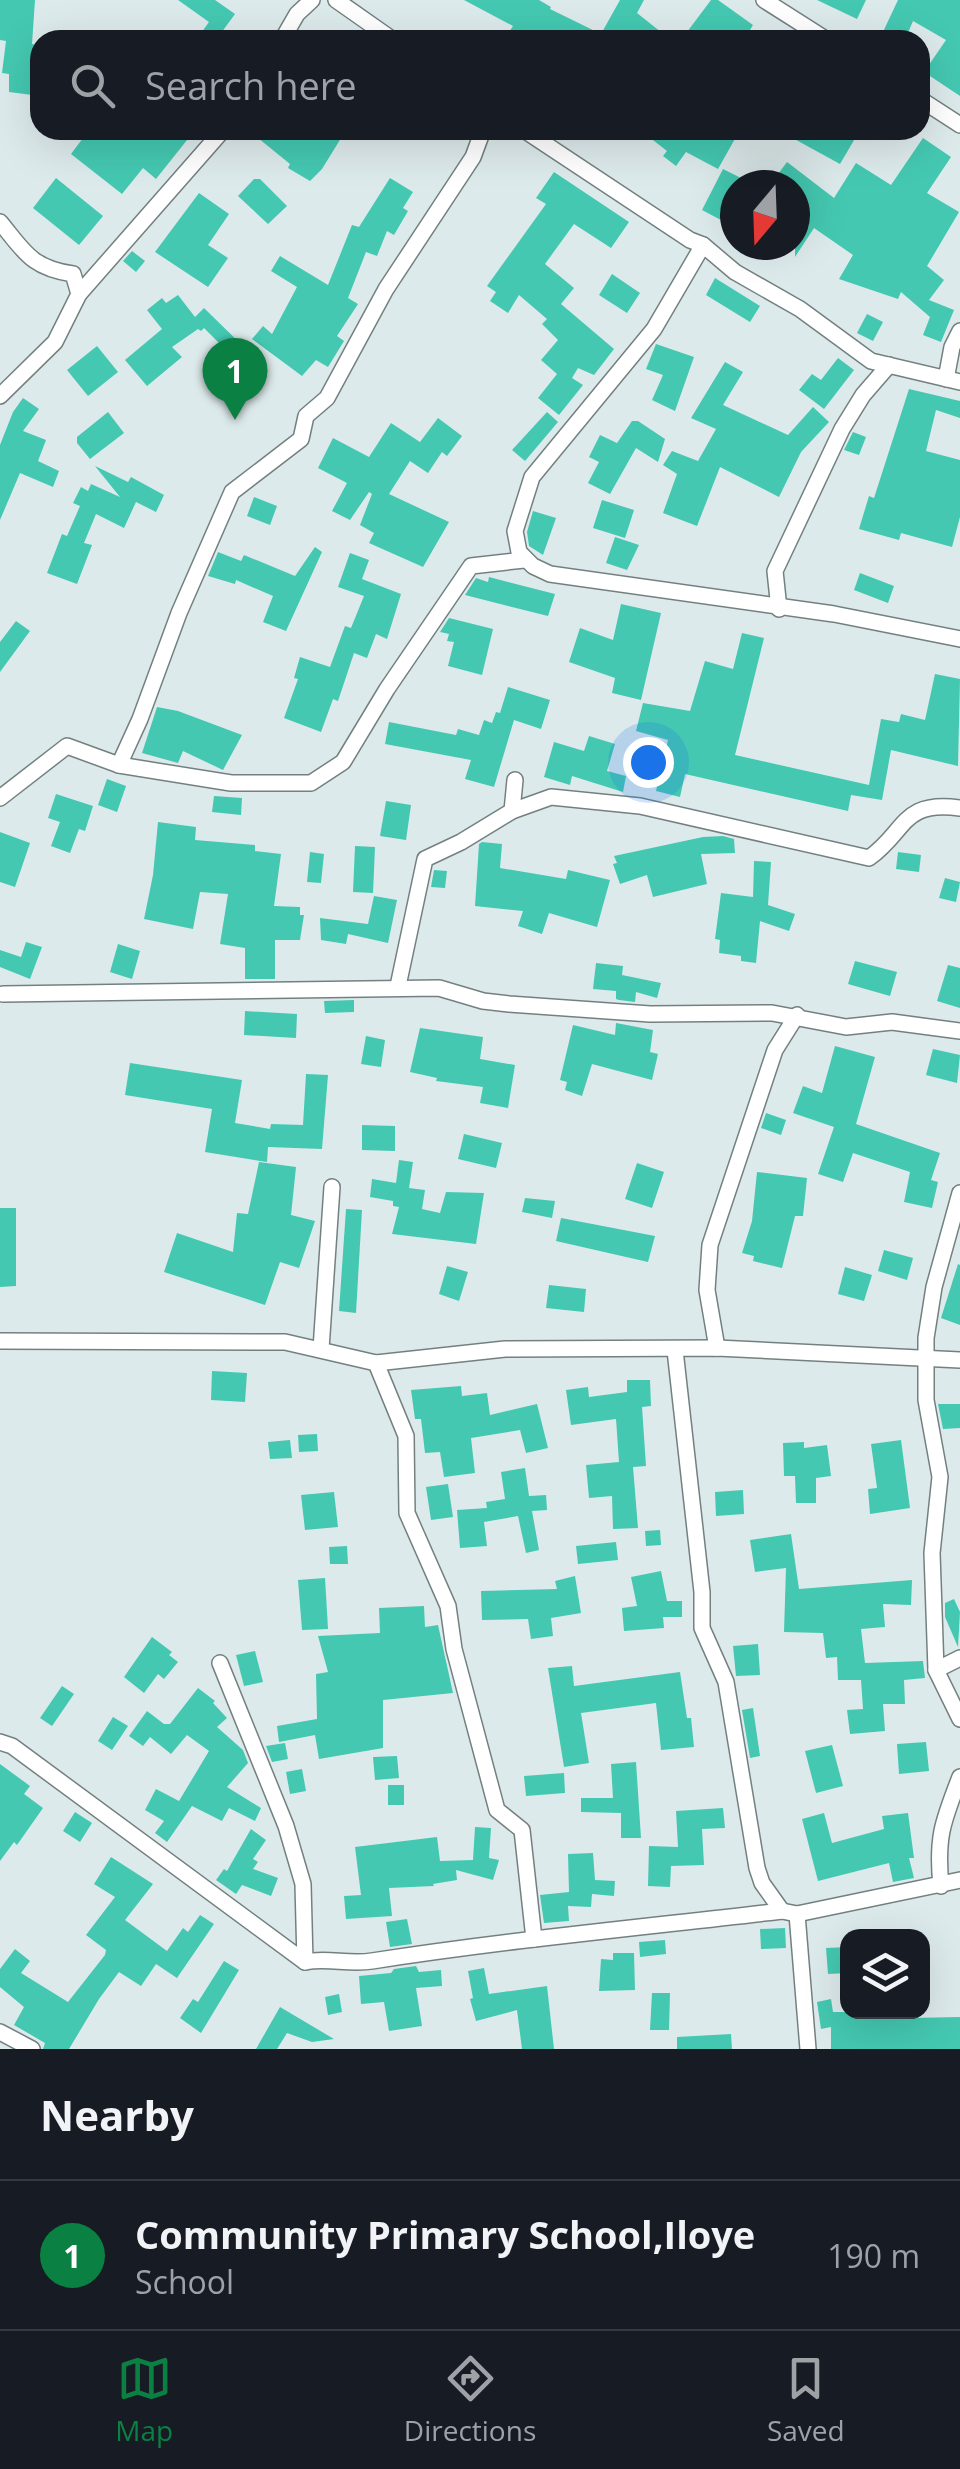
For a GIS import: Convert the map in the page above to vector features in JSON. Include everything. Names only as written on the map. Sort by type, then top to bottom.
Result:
[{"type":"street","points":[[288,30],[312,0]]},
{"type":"street","points":[[336,0],[379,30]]},
{"type":"street","points":[[764,0],[811,30]]},
{"type":"street","points":[[930,105],[960,125]]},
{"type":"street","points":[[0,396],[56,342],[79,294],[214,140]]},
{"type":"street","points":[[119,764],[232,492],[301,439],[306,416],[328,398],[386,289],[473,157],[479,140]]},
{"type":"street","points":[[539,140],[703,245],[735,272],[800,309],[872,361],[953,381],[952,347],[960,331]]},
{"type":"street","points":[[0,222],[22,254],[51,271],[73,274],[79,294]]},
{"type":"street","points":[[703,245],[654,329],[532,477],[515,531],[524,560],[550,574],[881,622],[960,639]]},
{"type":"street","points":[[779,608],[775,571],[842,429],[862,395],[889,365]]},
{"type":"street","points":[[0,798],[67,746],[119,764],[231,784],[311,783],[343,762],[387,689],[471,566],[524,560]]},
{"type":"street","points":[[512,810],[516,780]]},
{"type":"street","points":[[398,986],[425,859],[512,810],[551,797],[640,806],[869,858],[906,818],[926,808],[960,808]]},
{"type":"street","points":[[3,994],[398,986],[439,988],[509,1004],[650,1014],[772,1013],[846,1027],[892,1022],[960,1031]]},
{"type":"street","points":[[772,1013],[775,1050]]},
{"type":"street","points":[[716,1348],[707,1290],[710,1246],[775,1050],[797,1016]]},
{"type":"street","points":[[321,1349],[332,1187]]},
{"type":"street","points":[[960,1194],[934,1287],[926,1356],[926,1400],[940,1476],[932,1553],[936,1670],[960,1718]]},
{"type":"street","points":[[0,1341],[285,1342],[376,1363],[505,1349],[716,1348],[960,1360]]},
{"type":"street","points":[[674,1350],[701,1578],[702,1628],[726,1682],[757,1868],[762,1883],[789,1913],[808,2049]]},
{"type":"street","points":[[376,1363],[406,1436],[407,1513],[448,1606],[454,1650],[497,1810],[522,1830],[534,1939]]},
{"type":"street","points":[[936,1670],[960,1658]]},
{"type":"street","points":[[220,1663],[286,1826],[303,1884],[305,1962]]},
{"type":"street","points":[[0,1742],[12,1746],[305,1962],[323,1958],[338,1963],[367,1962],[430,1950],[789,1913],[960,1880]]},
{"type":"street","points":[[941,1886],[940,1828],[960,1777]]},
{"type":"street","points":[[0,2032],[32,2049]]},
{"type":"building","points":[[0,0],[35,0],[30,30],[30,95],[9,92],[9,74],[2,73],[6,41],[0,40]]},
{"type":"building","points":[[178,0],[215,0],[235,14],[223,30],[203,30],[209,22]]},
{"type":"building","points":[[464,0],[539,0],[593,30],[510,30],[513,26]]},
{"type":"building","points":[[620,0],[644,0],[637,13],[658,30],[603,30]]},
{"type":"building","points":[[711,0],[718,0],[753,25],[750,30],[688,30]]},
{"type":"building","points":[[817,0],[866,0],[857,19]]},
{"type":"building","points":[[898,0],[960,0],[960,96],[930,76],[930,63],[946,40],[913,21],[909,30],[884,30]]},
{"type":"building","points":[[82,140],[187,140],[156,179],[143,168],[122,194],[71,154]]},
{"type":"building","points":[[260,140],[340,140],[310,181],[288,168],[290,164]]},
{"type":"building","points":[[653,140],[734,140],[718,169],[686,152],[676,166],[663,156],[667,151]]},
{"type":"building","points":[[796,140],[854,140],[840,164]]},
{"type":"building","points":[[922,140],[951,157],[927,193],[959,212],[927,266],[944,280],[929,300],[954,310],[941,342],[923,335],[930,317],[901,292],[898,299],[839,279],[853,255],[814,228],[810,234],[810,180],[834,198],[856,163],[891,185]]},
{"type":"building","points":[[787,162],[797,170],[781,170]]},
{"type":"building","points":[[554,172],[629,222],[611,248],[574,224],[545,264],[574,288],[561,304],[614,349],[594,375],[578,368],[572,378],[583,385],[559,415],[538,398],[557,374],[541,360],[558,340],[542,324],[547,319],[519,295],[508,313],[490,301],[496,292],[487,286],[546,204],[536,198]]},
{"type":"building","points":[[720,175],[720,219],[702,210]]},
{"type":"building","points":[[56,178],[103,216],[79,245],[33,208]]},
{"type":"building","points":[[390,178],[413,192],[403,208],[408,211],[394,235],[387,231],[377,256],[366,252],[348,298],[358,304],[337,336],[344,341],[328,367],[316,360],[302,376],[252,339],[263,326],[272,334],[297,287],[271,271],[280,256],[328,285],[352,225],[359,227]]},
{"type":"building","points":[[254,179],[260,179],[287,206],[268,224],[238,196]]},
{"type":"building","points":[[199,193],[229,214],[208,245],[228,258],[208,287],[155,252]]},
{"type":"building","points":[[132,251],[145,261],[136,272],[123,261]]},
{"type":"building","points":[[612,274],[640,293],[627,313],[599,295]]},
{"type":"building","points":[[715,278],[760,306],[750,322],[706,295]]},
{"type":"building","points":[[178,295],[195,317],[204,308],[249,352],[238,362],[204,328],[198,329],[172,347],[182,357],[147,386],[125,360],[162,329],[147,310],[162,298],[166,303]]},
{"type":"building","points":[[867,314],[883,322],[873,341],[857,333]]},
{"type":"building","points":[[656,344],[694,357],[675,411],[652,400],[663,375],[646,369]]},
{"type":"building","points":[[97,346],[118,372],[88,396],[67,370]]},
{"type":"building","points":[[838,358],[854,370],[824,409],[799,390],[812,374],[821,380]]},
{"type":"building","points":[[725,362],[743,372],[723,405],[788,435],[813,407],[829,422],[801,452],[779,497],[720,467],[697,526],[663,513],[677,474],[663,465],[672,451],[698,461],[716,429],[691,418]]},
{"type":"building","points":[[909,389],[960,401],[960,418],[936,410],[926,451],[960,460],[960,517],[952,547],[901,533],[899,540],[859,529],[869,496],[874,498]]},
{"type":"building","points":[[23,398],[39,409],[23,431],[46,440],[38,461],[59,471],[53,487],[20,473],[0,520],[0,445]]},
{"type":"building","points":[[108,412],[124,433],[90,459],[77,443],[77,437]]},
{"type":"building","points":[[547,412],[558,422],[525,461],[512,450]]},
{"type":"building","points":[[438,418],[462,436],[447,456],[442,452],[428,473],[410,461],[389,494],[449,522],[423,567],[369,543],[374,533],[360,525],[372,494],[369,492],[350,520],[332,511],[347,483],[318,468],[333,438],[369,457],[391,423],[420,442]]},
{"type":"building","points":[[632,421],[665,439],[658,462],[636,448],[610,494],[588,483],[599,462],[589,457],[600,435],[617,443]]},
{"type":"building","points":[[853,432],[866,437],[859,455],[844,450]]},
{"type":"building","points":[[95,466],[128,482],[131,477],[164,495],[156,512],[136,502],[124,528],[96,514],[84,543],[92,545],[77,584],[47,573],[62,534],[67,536],[80,506],[73,503],[81,487],[88,491],[91,484],[120,497]]},
{"type":"building","points":[[254,497],[277,506],[270,525],[247,516]]},
{"type":"building","points":[[602,500],[634,510],[625,538],[593,528]]},
{"type":"building","points":[[533,511],[556,518],[543,555],[529,546],[527,532]]},
{"type":"building","points":[[615,537],[639,545],[627,570],[606,563]]},
{"type":"building","points":[[315,547],[322,552],[286,631],[263,622],[273,596],[236,580],[235,584],[208,576],[218,552],[241,561],[244,555],[295,576]]},
{"type":"building","points":[[350,553],[369,560],[362,579],[401,594],[387,639],[376,634],[367,658],[354,653],[338,701],[333,699],[321,732],[284,718],[298,679],[294,678],[300,657],[330,667],[345,626],[351,628],[364,596],[338,587]]},
{"type":"building","points":[[860,573],[894,586],[888,603],[854,590]]},
{"type":"building","points":[[489,577],[555,594],[548,616],[465,595],[476,578],[488,582]]},
{"type":"building","points":[[621,604],[661,613],[641,700],[612,693],[615,678],[569,662],[580,628],[613,640]]},
{"type":"building","points":[[449,618],[493,629],[482,675],[448,666],[454,642],[447,641],[449,634],[440,632]]},
{"type":"building","points":[[16,621],[30,631],[0,672],[0,642]]},
{"type":"building","points":[[742,633],[764,638],[735,755],[869,785],[881,719],[899,722],[901,714],[925,720],[935,674],[960,679],[958,766],[891,750],[882,800],[851,795],[848,811],[685,774],[680,797],[656,791],[668,740],[636,731],[643,703],[690,711],[705,661],[733,669]]},
{"type":"building","points":[[508,687],[550,700],[541,729],[514,720],[494,787],[465,779],[471,760],[385,744],[389,722],[456,735],[458,729],[479,735],[484,720],[492,723],[496,712],[500,713]]},
{"type":"building","points":[[157,707],[242,735],[223,770],[183,751],[178,763],[142,753]]},
{"type":"building","points":[[589,736],[615,744],[607,771],[626,776],[623,792],[572,776],[570,785],[544,777],[554,742],[584,751]]},
{"type":"building","points":[[107,779],[126,786],[117,812],[98,805]]},
{"type":"building","points":[[56,794],[93,806],[85,831],[79,829],[70,853],[51,846],[60,822],[48,818]]},
{"type":"building","points":[[214,796],[242,798],[241,815],[212,812]]},
{"type":"building","points":[[386,801],[411,805],[406,840],[380,836]]},
{"type":"building","points":[[158,822],[196,827],[195,840],[255,845],[255,851],[281,854],[274,906],[300,907],[300,915],[304,915],[300,940],[275,940],[275,979],[245,979],[245,948],[220,944],[228,894],[200,892],[193,929],[144,919]]},
{"type":"building","points":[[0,832],[30,843],[15,887],[0,882]]},
{"type":"building","points":[[723,836],[734,839],[735,853],[701,854],[707,884],[653,897],[647,875],[620,884],[614,856]]},
{"type":"building","points":[[482,842],[502,844],[500,868],[566,879],[568,870],[610,880],[597,927],[549,913],[542,934],[518,926],[523,911],[475,906]]},
{"type":"building","points":[[355,846],[375,847],[373,893],[353,892]]},
{"type":"building","points":[[310,852],[324,854],[321,883],[307,882]]},
{"type":"building","points":[[898,852],[921,855],[919,872],[896,869]]},
{"type":"building","points":[[754,861],[771,862],[768,905],[795,914],[789,931],[760,921],[756,963],[719,953],[720,940],[715,939],[721,893],[753,897]]},
{"type":"building","points":[[434,870],[447,871],[445,888],[431,887]]},
{"type":"building","points":[[945,878],[960,882],[956,902],[939,898]]},
{"type":"building","points":[[374,896],[397,900],[388,943],[348,934],[346,944],[321,940],[320,918],[368,924]]},
{"type":"building","points":[[26,942],[42,947],[30,979],[0,967],[0,950],[21,957]]},
{"type":"building","points":[[118,944],[140,951],[132,979],[110,972]]},
{"type":"building","points":[[855,961],[897,972],[890,996],[848,984]]},
{"type":"building","points":[[596,963],[623,966],[622,975],[661,983],[657,998],[636,992],[635,1002],[619,1000],[616,991],[593,989]]},
{"type":"building","points":[[948,965],[960,968],[960,1008],[937,1001]]},
{"type":"building","points":[[354,1000],[354,1012],[325,1013],[324,1001]]},
{"type":"building","points":[[245,1011],[297,1014],[296,1038],[244,1035]]},
{"type":"building","points":[[616,1023],[653,1030],[650,1052],[658,1054],[652,1080],[592,1064],[582,1096],[565,1090],[567,1082],[560,1080],[573,1025],[615,1035]]},
{"type":"building","points":[[420,1028],[483,1037],[480,1059],[515,1065],[508,1108],[480,1103],[483,1087],[436,1081],[437,1078],[410,1072]]},
{"type":"building","points":[[366,1036],[385,1040],[381,1067],[361,1064]]},
{"type":"building","points":[[835,1046],[875,1057],[856,1124],[940,1153],[931,1180],[938,1182],[932,1208],[904,1202],[910,1172],[853,1153],[843,1182],[818,1174],[834,1127],[793,1113],[803,1086],[822,1093]]},
{"type":"building","points":[[933,1049],[960,1055],[957,1083],[926,1075]]},
{"type":"building","points":[[130,1063],[242,1080],[235,1123],[270,1129],[271,1124],[303,1125],[306,1074],[328,1075],[322,1149],[268,1147],[267,1162],[205,1152],[212,1109],[125,1095]]},
{"type":"building","points":[[766,1113],[786,1120],[781,1135],[761,1128]]},
{"type":"building","points":[[362,1125],[395,1126],[395,1151],[362,1150]]},
{"type":"building","points":[[464,1134],[502,1143],[496,1168],[458,1159]]},
{"type":"building","points":[[399,1160],[413,1162],[409,1188],[425,1190],[422,1209],[440,1213],[446,1192],[484,1193],[476,1244],[392,1234],[399,1207],[393,1206],[393,1201],[370,1197],[372,1179],[396,1183]]},
{"type":"building","points":[[259,1162],[296,1167],[291,1215],[315,1221],[299,1268],[280,1262],[265,1305],[164,1272],[177,1233],[233,1252],[237,1213],[248,1214]]},
{"type":"building","points":[[637,1163],[664,1172],[652,1208],[625,1199]]},
{"type":"building","points":[[757,1172],[807,1178],[803,1216],[795,1216],[782,1268],[753,1261],[754,1256],[742,1253],[752,1221]]},
{"type":"building","points":[[525,1198],[555,1201],[552,1218],[522,1212]]},
{"type":"building","points":[[0,1208],[16,1208],[16,1286],[0,1287]]},
{"type":"building","points":[[346,1209],[362,1210],[356,1313],[339,1311]]},
{"type":"building","points":[[561,1218],[655,1236],[648,1262],[556,1241]]},
{"type":"building","points":[[884,1250],[913,1258],[907,1280],[878,1271]]},
{"type":"building","points":[[960,1265],[960,1325],[941,1318]]},
{"type":"building","points":[[447,1266],[468,1272],[459,1301],[439,1294]]},
{"type":"building","points":[[845,1267],[872,1275],[864,1301],[838,1294]]},
{"type":"building","points":[[549,1285],[586,1289],[584,1312],[546,1308]]},
{"type":"building","points":[[212,1371],[247,1373],[245,1402],[211,1400]]},
{"type":"building","points":[[627,1380],[650,1380],[651,1406],[642,1407],[646,1466],[633,1467],[638,1528],[613,1529],[612,1496],[589,1498],[586,1465],[619,1462],[616,1419],[571,1425],[566,1390],[588,1387],[589,1397],[627,1392]]},
{"type":"building","points":[[461,1386],[462,1396],[487,1393],[490,1415],[537,1404],[548,1448],[526,1453],[520,1430],[471,1438],[475,1473],[444,1477],[440,1452],[425,1453],[421,1419],[415,1419],[411,1390]]},
{"type":"building","points":[[938,1404],[960,1404],[960,1428],[943,1429]]},
{"type":"building","points":[[317,1434],[318,1451],[299,1452],[298,1435]]},
{"type":"building","points":[[290,1440],[292,1458],[270,1459],[268,1442]]},
{"type":"building","points":[[901,1440],[910,1508],[870,1514],[868,1489],[877,1488],[871,1444]]},
{"type":"building","points":[[804,1442],[804,1448],[827,1445],[831,1476],[816,1478],[816,1503],[796,1503],[795,1476],[784,1476],[783,1443]]},
{"type":"building","points":[[525,1468],[529,1496],[546,1495],[547,1510],[532,1511],[539,1550],[526,1553],[518,1516],[484,1522],[487,1546],[460,1548],[457,1510],[487,1508],[486,1502],[505,1499],[501,1472]]},
{"type":"building","points":[[448,1484],[453,1517],[431,1520],[426,1487]]},
{"type":"building","points":[[743,1490],[744,1514],[716,1516],[715,1492]]},
{"type":"building","points":[[334,1492],[338,1527],[305,1530],[301,1495]]},
{"type":"building","points":[[660,1530],[661,1545],[646,1546],[645,1531]]},
{"type":"building","points":[[791,1534],[799,1589],[912,1580],[911,1605],[883,1604],[885,1627],[861,1629],[865,1663],[923,1661],[925,1678],[904,1680],[905,1704],[883,1704],[885,1731],[850,1734],[847,1710],[863,1709],[861,1680],[838,1680],[837,1657],[826,1658],[823,1633],[784,1632],[786,1568],[755,1572],[750,1540]]},
{"type":"building","points":[[616,1542],[618,1560],[578,1564],[576,1546]]},
{"type":"building","points":[[347,1546],[348,1564],[330,1564],[329,1547]]},
{"type":"building","points":[[661,1571],[667,1601],[682,1601],[682,1617],[663,1617],[664,1628],[624,1631],[622,1608],[637,1606],[631,1577]]},
{"type":"building","points":[[575,1576],[581,1613],[551,1618],[553,1636],[531,1639],[528,1619],[482,1620],[481,1591],[557,1589],[555,1581]]},
{"type":"building","points":[[325,1578],[328,1629],[302,1630],[298,1580]]},
{"type":"building","points":[[954,1599],[960,1612],[958,1647],[945,1617],[945,1603]]},
{"type":"building","points":[[424,1606],[425,1627],[438,1625],[453,1693],[383,1700],[383,1748],[319,1759],[315,1735],[279,1742],[277,1726],[317,1719],[316,1674],[328,1672],[318,1636],[380,1633],[379,1608]]},
{"type":"building","points":[[152,1637],[172,1652],[169,1655],[178,1662],[164,1679],[158,1674],[144,1693],[124,1677]]},
{"type":"building","points":[[758,1644],[760,1675],[736,1676],[733,1646]]},
{"type":"building","points":[[255,1651],[263,1682],[244,1686],[236,1655]]},
{"type":"building","points":[[572,1666],[574,1686],[680,1672],[694,1747],[661,1750],[656,1703],[581,1713],[589,1763],[564,1767],[548,1668]]},
{"type":"building","points":[[62,1686],[74,1694],[52,1726],[40,1718]]},
{"type":"building","points":[[198,1688],[215,1701],[227,1718],[217,1727],[243,1750],[248,1763],[227,1787],[261,1808],[255,1821],[229,1808],[222,1821],[192,1806],[167,1842],[155,1833],[164,1821],[145,1810],[156,1789],[179,1801],[209,1751],[187,1735],[171,1754],[150,1737],[143,1746],[129,1736],[147,1711],[170,1724]]},
{"type":"building","points":[[753,1708],[760,1756],[750,1758],[742,1710]]},
{"type":"building","points":[[113,1717],[128,1726],[112,1750],[98,1741]]},
{"type":"building","points":[[926,1742],[929,1771],[899,1774],[897,1744]]},
{"type":"building","points":[[285,1743],[288,1759],[272,1762],[266,1746]]},
{"type":"building","points":[[832,1745],[843,1786],[816,1793],[805,1751]]},
{"type":"building","points":[[397,1756],[399,1778],[375,1780],[373,1757]]},
{"type":"building","points":[[636,1762],[641,1838],[621,1838],[621,1813],[581,1812],[581,1798],[613,1798],[611,1764]]},
{"type":"building","points":[[0,1764],[30,1786],[24,1794],[43,1808],[17,1845],[14,1842],[0,1861]]},
{"type":"building","points":[[302,1769],[306,1791],[290,1794],[286,1772]]},
{"type":"building","points":[[564,1773],[565,1793],[526,1796],[524,1776]]},
{"type":"building","points":[[388,1785],[404,1785],[404,1805],[388,1805]]},
{"type":"building","points":[[723,1808],[725,1828],[702,1829],[704,1865],[671,1866],[670,1887],[648,1886],[649,1846],[678,1847],[676,1811]]},
{"type":"building","points":[[75,1812],[92,1823],[80,1842],[63,1831]]},
{"type":"building","points":[[824,1813],[832,1843],[884,1829],[882,1816],[908,1813],[914,1858],[909,1858],[914,1878],[893,1882],[889,1863],[818,1881],[802,1819]]},
{"type":"building","points":[[475,1827],[491,1828],[489,1858],[499,1860],[493,1880],[456,1870],[457,1880],[434,1886],[389,1888],[392,1916],[346,1919],[344,1896],[361,1895],[355,1847],[437,1837],[440,1861],[473,1860]]},
{"type":"building","points":[[251,1829],[266,1840],[253,1859],[258,1862],[253,1869],[278,1878],[271,1896],[242,1885],[236,1894],[216,1880],[224,1869],[227,1871]]},
{"type":"building","points":[[593,1853],[595,1880],[615,1881],[614,1896],[592,1894],[591,1907],[568,1906],[569,1921],[544,1923],[540,1895],[569,1892],[568,1854]]},
{"type":"building","points":[[111,1857],[153,1884],[125,1920],[167,1951],[183,1928],[188,1932],[200,1915],[214,1924],[177,1978],[156,1964],[141,1986],[119,1972],[69,2049],[43,2049],[45,2043],[14,2025],[24,2007],[0,1987],[0,1969],[15,1949],[30,1961],[21,1973],[68,2002],[105,1955],[106,1950],[86,1935],[115,1897],[94,1884]]},
{"type":"building","points":[[407,1919],[412,1944],[390,1947],[386,1922]]},
{"type":"building","points":[[785,1928],[786,1948],[761,1949],[760,1929]]},
{"type":"building","points":[[665,1940],[666,1954],[640,1957],[639,1942]]},
{"type":"building","points":[[840,1947],[840,1973],[828,1974],[826,1948]]},
{"type":"building","points":[[613,1953],[634,1953],[635,1990],[599,1991],[601,1959],[613,1960]]},
{"type":"building","points":[[224,1961],[239,1970],[201,2033],[180,2018],[193,1999],[198,2002]]},
{"type":"building","points":[[416,1966],[419,1972],[441,1970],[442,1986],[416,1988],[422,2026],[389,2031],[384,2002],[361,2004],[359,1976]]},
{"type":"building","points":[[484,1968],[489,1994],[547,1986],[554,2049],[522,2049],[517,2010],[476,2021],[468,1971]]},
{"type":"building","points":[[652,1993],[670,1993],[669,2030],[650,2030]]},
{"type":"building","points":[[339,1994],[342,2012],[328,2015],[325,1997]]},
{"type":"building","points":[[831,1999],[833,2012],[840,2012],[840,2019],[960,2017],[960,2049],[831,2049],[831,2027],[821,2029],[817,2002]]},
{"type":"building","points":[[280,2007],[334,2039],[312,2042],[287,2033],[277,2049],[256,2049]]},
{"type":"building","points":[[731,2034],[732,2049],[677,2049],[677,2037]]},
{"type":"place","name":"Community Primary School,Iloye","points":[[235,420]]}]
